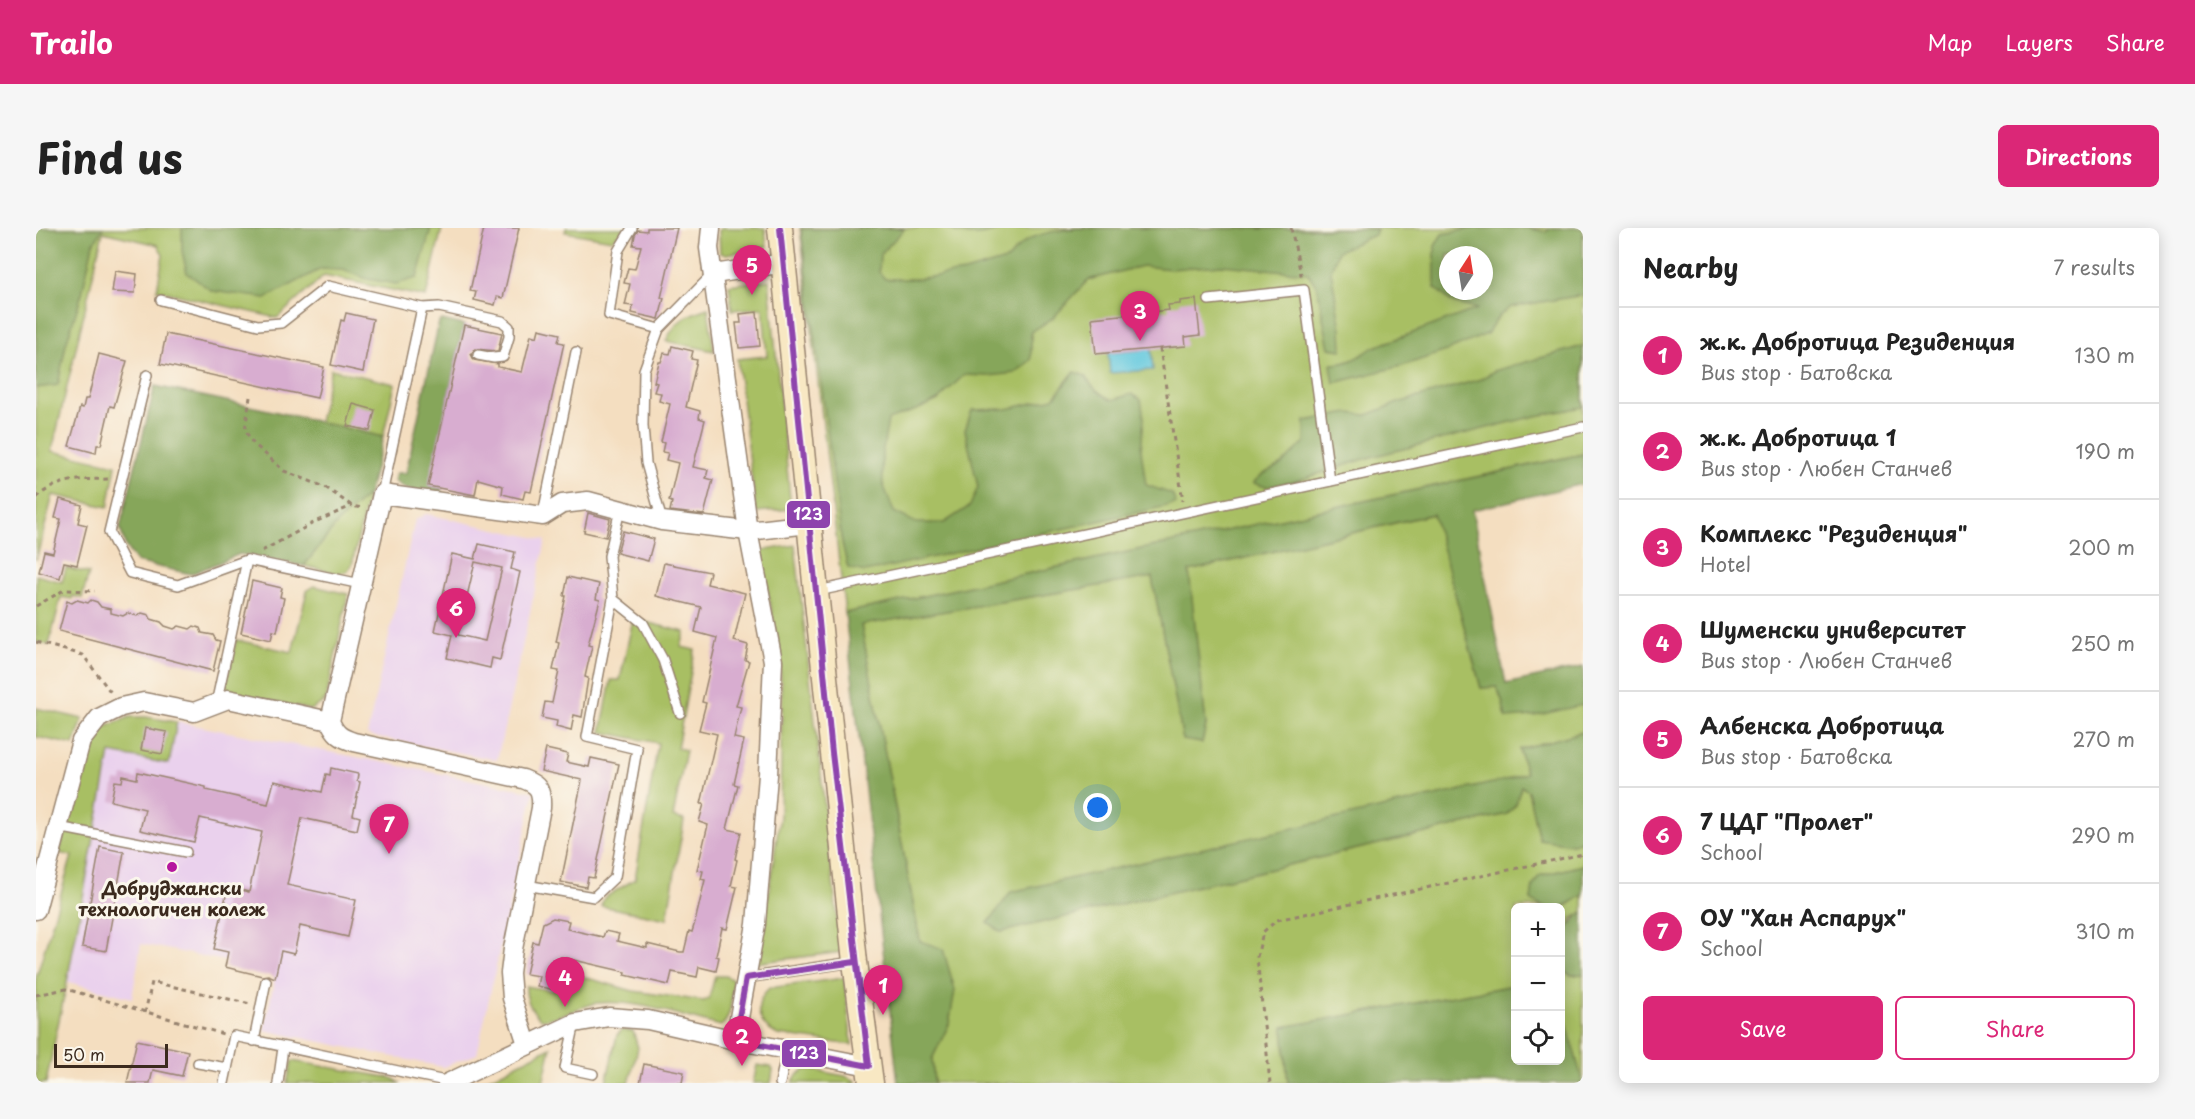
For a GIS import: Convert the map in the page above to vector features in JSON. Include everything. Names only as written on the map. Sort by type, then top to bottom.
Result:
[{"type":"street","points":[[711,228],[709,248],[748,531],[773,661],[768,775],[757,912],[735,1040]]},
{"type":"street","points":[[449,1083],[575,1023],[609,1017],[648,1020],[787,1050],[870,1075],[855,962],[780,228]]},
{"type":"street","points":[[714,274],[784,263]]},
{"type":"street","points":[[527,1044],[512,998],[510,973],[541,808],[542,792],[536,784],[523,779],[341,738],[333,730],[330,721],[380,503],[543,516],[562,504],[588,501],[662,521],[748,531],[809,524]]},
{"type":"street","points":[[36,910],[81,741],[99,718],[121,707],[144,702],[194,712],[228,699],[330,721]]},
{"type":"lane","points":[[632,228],[618,251],[609,315],[658,329]]},
{"type":"lane","points":[[662,521],[646,463],[643,426],[644,370],[658,329],[714,274]]},
{"type":"lane","points":[[161,300],[258,325],[282,323],[328,286],[422,308],[440,307],[502,321],[509,327],[509,337],[503,357],[478,355]]},
{"type":"lane","points":[[1209,300],[1304,290],[1330,482]]},
{"type":"lane","points":[[380,503],[422,308]]},
{"type":"lane","points":[[543,516],[576,352]]},
{"type":"lane","points":[[147,375],[109,532],[130,573],[178,585],[247,560],[361,584]]},
{"type":"lane","points":[[816,592],[1583,427]]},
{"type":"lane","points":[[526,885],[594,897],[615,877],[637,749],[587,737],[613,599],[609,556],[620,510]]},
{"type":"lane","points":[[216,704],[247,560]]},
{"type":"lane","points":[[613,599],[643,623],[663,660],[680,713]]},
{"type":"lane","points":[[57,827],[186,852]]},
{"type":"lane","points":[[746,978],[855,962]]},
{"type":"lane","points":[[254,1041],[266,981]]},
{"type":"lane","points":[[575,1023],[565,1068],[593,1074]]},
{"type":"lane","points":[[224,1083],[234,1036],[449,1083]]},
{"type":"lane","points":[[278,1083],[284,1048]]},
{"type":"lane","points":[[780,1083],[787,1050]]},
{"type":"lane","points":[[198,1063],[227,1068]]},
{"type":"path","points":[[1291,228],[1304,290]]},
{"type":"path","points":[[1160,348],[1184,513]]},
{"type":"path","points":[[250,396],[245,430],[252,442],[284,471],[325,487],[352,506]]},
{"type":"path","points":[[36,498],[47,488],[64,481],[122,479]]},
{"type":"path","points":[[247,560],[317,521],[352,506],[380,503]]},
{"type":"path","points":[[36,606],[64,590],[95,591]]},
{"type":"path","points":[[36,642],[83,655],[121,707]]},
{"type":"path","points":[[1270,1083],[1257,957],[1263,932],[1277,920],[1583,854]]},
{"type":"path","points":[[145,1013],[152,982],[261,1006]]},
{"type":"path","points":[[36,995],[66,989],[145,1013],[234,1036]]},
{"type":"shaded area","points":[[426,514],[546,540],[497,760],[367,735],[415,520]]},
{"type":"shaded area","points":[[177,722],[534,792],[477,1054],[443,1067],[264,1030],[278,963],[228,952],[226,961],[141,944],[132,998],[68,982],[110,752],[168,764]]},
{"type":"green space","points":[[36,228],[442,228],[426,297],[324,276],[277,318],[157,290],[163,255],[158,245],[103,232],[52,451],[116,465],[108,507],[53,495],[36,560]]},
{"type":"green space","points":[[36,228],[103,228],[93,244],[82,293],[66,344],[58,385],[36,388]]},
{"type":"green space","points":[[182,228],[431,228],[417,278],[396,284],[367,279],[343,270],[321,269],[266,298],[212,291],[187,273],[182,251]]},
{"type":"green space","points":[[566,228],[626,228],[612,240],[565,232]]},
{"type":"green space","points":[[721,228],[765,228],[767,247],[720,253],[719,230]]},
{"type":"green space","points":[[800,228],[1583,228],[1583,454],[845,613]]},
{"type":"green space","points":[[905,228],[880,255],[879,272],[885,279],[916,279],[965,272],[1009,259],[1022,244],[1038,235],[1077,228],[1377,229],[1374,235],[1338,251],[1331,271],[1341,329],[1342,350],[1329,348],[1317,287],[1308,273],[1222,265],[1171,269],[1142,266],[1088,280],[1053,318],[1031,332],[1031,360],[1015,373],[989,376],[964,375],[938,400],[888,420],[882,454],[883,484],[894,512],[916,523],[944,523],[970,506],[978,487],[965,430],[972,410],[1007,409],[1054,398],[1074,372],[1086,376],[1093,387],[1111,400],[1132,394],[1141,400],[1144,418],[1141,450],[1146,485],[1172,494],[1176,504],[865,572],[848,568],[842,543],[801,229]]},
{"type":"green space","points":[[946,228],[1006,228],[990,233],[969,235]]},
{"type":"green space","points":[[1476,228],[1528,228],[1546,232],[1551,228],[1583,228],[1583,295],[1511,307],[1499,316],[1487,334],[1405,365],[1334,383],[1331,364],[1353,360],[1372,348],[1477,309],[1449,300],[1493,300],[1493,246],[1439,246],[1439,291],[1435,288],[1435,246],[1442,234]]},
{"type":"green space","points":[[769,280],[791,509],[756,512],[737,359],[767,356],[763,308],[732,310],[729,285]]},
{"type":"green space","points":[[708,308],[714,351],[666,341],[682,319]]},
{"type":"green space","points":[[442,320],[464,325],[429,486],[443,489],[440,497],[406,489],[394,481],[396,473],[406,473],[439,322]]},
{"type":"green space","points":[[1583,346],[1583,407],[1531,417],[1371,457],[1293,482],[1266,487],[1253,483],[1263,474],[1282,464],[1305,442],[1305,421],[1349,413],[1367,415],[1398,403],[1481,379],[1494,371]]},
{"type":"green space","points":[[331,369],[395,384],[383,437],[319,422]]},
{"type":"green space","points":[[155,386],[383,437],[368,495],[339,521],[304,566],[240,554],[191,574],[136,562],[126,547],[120,528]]},
{"type":"green space","points":[[1583,454],[1583,484],[1472,510],[1506,684],[1583,667],[1583,705],[1534,716],[1506,718],[1497,687],[1481,688],[1433,514],[1189,571],[1206,725],[1202,743],[1183,740],[1152,577],[861,625],[920,941],[943,949],[955,990],[949,1024],[932,1059],[934,1083],[898,1083],[845,613]]},
{"type":"green space","points":[[368,495],[352,565],[346,572],[337,573],[304,566],[339,521]]},
{"type":"green space","points":[[1434,514],[1481,688],[1497,687],[1502,700],[1583,705],[1583,732],[1519,749],[1526,773],[1506,780],[988,923],[1001,932],[1507,814],[1516,804],[1521,786],[1528,791],[1539,838],[1572,844],[1583,839],[1583,865],[1539,876],[1531,900],[1536,903],[1511,903],[1511,986],[1283,1027],[1288,1083],[934,1083],[932,1059],[949,1024],[920,941],[861,625],[1152,577],[1183,739],[1201,743],[1206,725],[1188,571]]},
{"type":"green space","points":[[795,545],[841,952],[754,963],[767,904],[780,816],[782,699],[779,649],[760,551]]},
{"type":"green space","points":[[66,568],[89,573],[82,598],[61,597],[49,645],[36,642],[36,575],[62,582]]},
{"type":"green space","points":[[314,586],[348,594],[326,700],[311,710],[226,690],[236,640],[292,652],[307,591]]},
{"type":"green space","points":[[633,619],[685,632],[681,647],[695,650],[677,748],[686,750],[673,817],[684,820],[667,919],[601,906],[604,898],[635,879],[658,743],[601,732],[611,680],[620,680]]},
{"type":"green space","points":[[36,708],[83,719],[74,745],[36,737]]},
{"type":"green space","points":[[130,717],[177,722],[169,764],[110,753],[46,1083],[36,1083],[36,978],[72,856],[59,853],[94,737],[103,728]]},
{"type":"green space","points":[[1583,732],[1583,839],[1572,844],[1539,839],[1528,791],[1521,786],[1516,804],[1507,814],[1001,932],[988,923],[1011,892],[1506,780],[1526,773],[1519,749]]},
{"type":"green space","points":[[1583,865],[1583,895],[1565,906],[1565,903],[1536,903],[1531,900],[1533,886],[1539,876]]},
{"type":"green space","points":[[1583,895],[1583,912],[1572,919],[1565,937],[1565,906]]},
{"type":"green space","points":[[1583,912],[1583,974],[1571,975],[1565,971],[1565,935]]},
{"type":"green space","points":[[566,972],[633,991],[704,1001],[709,998],[715,976],[725,976],[732,979],[733,984],[729,1013],[721,1026],[644,1006],[613,1002],[591,1004],[552,1018],[541,1019],[529,1004],[526,986],[553,991],[559,974]]},
{"type":"green space","points":[[1565,972],[1571,975],[1583,974],[1583,1080],[1581,1081],[1565,1019]]},
{"type":"green space","points":[[844,978],[852,1045],[778,1035],[765,1026],[761,1020],[760,1001],[769,988]]},
{"type":"green space","points":[[1511,986],[1511,1065],[1565,1065],[1565,1018],[1583,1083],[1288,1083],[1283,1027]]},
{"type":"green space","points":[[622,1030],[633,1031],[638,1048],[629,1083],[606,1083],[617,1035]]},
{"type":"green space","points":[[551,1047],[543,1083],[480,1083]]},
{"type":"green space","points":[[292,1061],[392,1078],[400,1083],[287,1083]]},
{"type":"green space","points":[[757,1065],[770,1067],[773,1070],[771,1083],[753,1083]]},
{"type":"green space","points":[[807,1069],[845,1076],[856,1083],[793,1083],[798,1074]]},
{"type":"water","points":[[1151,349],[1153,370],[1110,373],[1108,353]]},
{"type":"building","points":[[484,228],[519,228],[503,298],[497,297],[495,305],[474,300],[476,292],[470,291]]},
{"type":"building","points":[[647,228],[677,228],[661,298],[664,298],[659,319],[632,313],[633,306],[625,305],[630,284],[624,283],[628,268],[635,269],[641,246],[633,245],[635,235],[638,230],[647,231]]},
{"type":"building","points":[[115,271],[137,274],[135,293],[112,292]]},
{"type":"building","points":[[1196,299],[1200,335],[1185,337],[1186,346],[1096,354],[1092,318],[1169,310],[1168,305]]},
{"type":"building","points":[[757,312],[760,346],[739,348],[736,323],[741,323],[740,314]]},
{"type":"building","points":[[346,313],[373,319],[363,372],[331,365],[341,320],[344,321]]},
{"type":"building","points":[[464,325],[502,333],[498,351],[475,349],[471,354],[474,360],[498,364],[498,367],[522,372],[531,335],[537,337],[539,329],[560,334],[558,342],[564,343],[531,492],[525,491],[523,499],[502,494],[503,486],[478,479],[475,495],[428,486]]},
{"type":"building","points":[[166,334],[324,367],[317,398],[160,364]]},
{"type":"building","points":[[672,346],[693,351],[691,359],[697,360],[686,407],[700,411],[699,418],[705,420],[693,467],[708,470],[706,478],[713,480],[704,515],[670,511],[672,502],[669,501],[678,463],[666,460],[668,453],[662,452],[664,443],[661,442],[670,404],[659,401],[661,393],[654,392],[657,383],[654,382],[659,362],[664,353],[670,354]]},
{"type":"building","points":[[99,354],[127,361],[114,407],[110,406],[101,445],[97,445],[96,453],[69,446],[80,407],[83,408],[85,399],[88,399]]},
{"type":"building","points":[[353,404],[375,410],[370,431],[347,426]]},
{"type":"building","points":[[60,499],[82,505],[78,523],[87,525],[77,565],[64,562],[60,578],[39,572],[44,551],[53,553],[61,519],[55,518]]},
{"type":"building","points":[[588,513],[610,519],[606,537],[584,532]]},
{"type":"building","points":[[623,531],[654,539],[648,561],[617,553]]},
{"type":"building","points":[[479,544],[515,552],[511,569],[520,572],[500,660],[492,658],[490,668],[447,658],[452,635],[435,631],[452,554],[475,559]],"holes":[[[475,562],[502,568],[485,641],[458,635]]]},
{"type":"building","points":[[664,563],[710,572],[707,584],[745,593],[734,641],[748,645],[745,660],[749,661],[736,706],[741,707],[734,738],[744,740],[734,784],[738,785],[727,829],[741,832],[731,886],[737,887],[727,929],[722,928],[716,956],[719,957],[716,971],[699,967],[697,977],[672,972],[669,985],[561,957],[554,990],[537,986],[539,976],[526,974],[533,942],[538,943],[543,923],[553,918],[569,921],[567,929],[603,937],[605,931],[619,934],[617,941],[647,948],[647,944],[680,952],[684,952],[689,931],[692,932],[705,880],[701,879],[703,871],[697,870],[708,825],[699,822],[704,804],[701,804],[717,734],[699,730],[706,703],[702,702],[717,638],[695,632],[701,607],[656,596]]},
{"type":"building","points":[[568,577],[599,584],[596,599],[600,600],[588,645],[592,646],[585,677],[588,678],[582,717],[574,715],[571,731],[556,727],[557,721],[542,718],[545,702],[552,703],[559,671],[553,670]]},
{"type":"building","points":[[252,581],[282,588],[280,597],[284,598],[277,632],[273,631],[271,640],[241,633]]},
{"type":"building","points":[[77,600],[88,603],[91,600],[97,602],[101,607],[111,609],[111,613],[123,616],[128,613],[137,616],[142,613],[149,615],[151,619],[174,629],[179,626],[190,629],[194,626],[200,628],[202,633],[213,635],[216,640],[220,641],[213,671],[59,631],[67,601],[72,603]]},
{"type":"building","points":[[145,728],[167,732],[162,754],[141,750]]},
{"type":"building","points":[[546,749],[568,754],[566,762],[589,767],[591,758],[619,764],[594,878],[588,877],[586,887],[561,882],[582,780],[541,771]]},
{"type":"building","points":[[331,768],[358,774],[357,781],[360,782],[353,815],[360,817],[357,830],[302,818],[287,885],[356,900],[348,937],[300,926],[294,954],[281,951],[275,978],[225,967],[228,952],[214,949],[228,887],[249,892],[262,832],[200,818],[194,842],[140,830],[145,809],[111,801],[115,781],[122,782],[123,776],[137,779],[138,772],[268,804],[274,781],[322,792],[326,774],[330,775]]},
{"type":"building","points":[[100,847],[124,852],[106,951],[82,947]]},
{"type":"building","points":[[137,1040],[188,1051],[182,1076],[153,1070],[150,1083],[127,1083]]},
{"type":"building","points":[[644,1064],[684,1072],[682,1083],[640,1083]]},
{"type":"transit line","name":"123","points":[[780,228],[832,753],[869,1066],[735,1040],[746,978],[855,962]]},
{"type":"place","name":"Албенска Добротица","points":[[752,295]]},
{"type":"place","name":"Комплекс \"Резиденция\"","points":[[1140,341]]},
{"type":"place","name":"7 ЦДГ \"Пролет\"","points":[[456,638]]},
{"type":"place","name":"ОУ \"Хан Аспарух\"","points":[[389,854]]},
{"type":"place","name":"Добруджански технологичен колеж","points":[[172,867]]},
{"type":"place","name":"Шуменски университет","points":[[565,1007]]},
{"type":"place","name":"ж.к. Добротица Резиденция","points":[[883,1015]]},
{"type":"place","name":"ж.к. Добротица 1","points":[[742,1066]]}]
